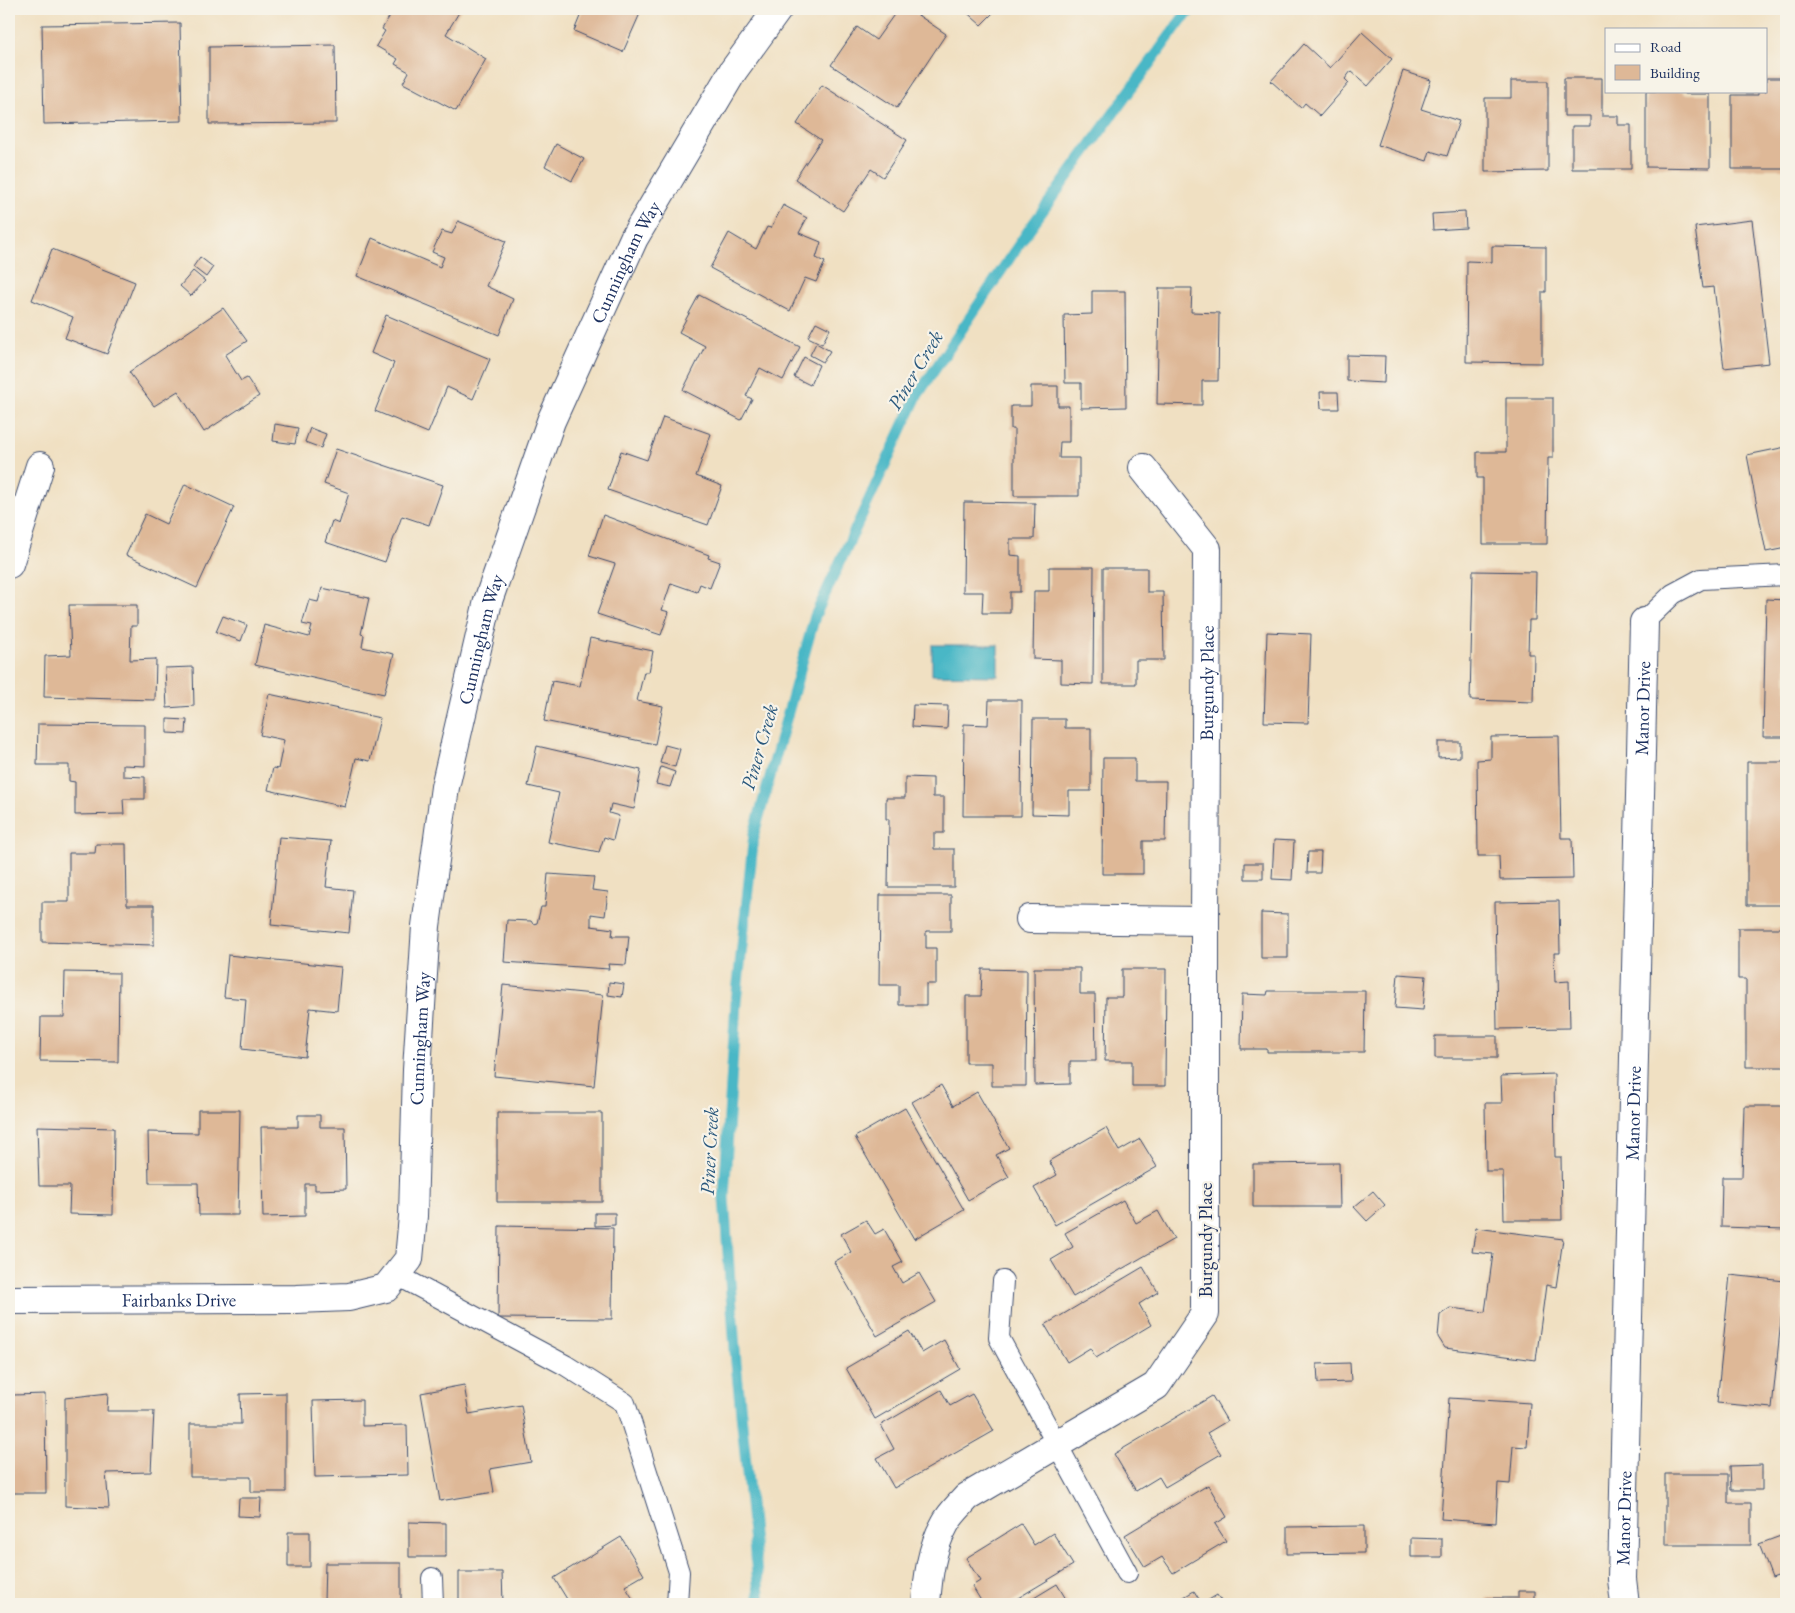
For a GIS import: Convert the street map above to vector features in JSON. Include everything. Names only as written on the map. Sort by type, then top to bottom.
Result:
[{"type":"street","name":"Cunningham Way","points":[[350,1297],[386,1288],[409,1259],[413,1216],[417,1070],[426,926],[445,787],[488,601],[550,421],[634,238],[733,71],[778,9]]},
{"type":"street","points":[[9,564],[40,466]]},
{"type":"street","name":"Burgundy Place","points":[[926,1604],[928,1578],[935,1545],[945,1523],[967,1497],[1156,1386],[1206,1314],[1205,921],[1207,549],[1142,468]]},
{"type":"street","name":"Manor Drive","points":[[1625,1604],[1622,1579],[1644,622]]},
{"type":"street","points":[[1030,919],[1205,921]]},
{"type":"street","name":"Fairbanks Drive","points":[[9,1300],[296,1299],[350,1297]]},
{"type":"lane","points":[[1644,622],[1673,594],[1701,579],[1786,575]]},
{"type":"lane","points":[[397,1275],[565,1366],[625,1402],[679,1572],[677,1604]]},
{"type":"lane","points":[[1002,1281],[999,1338],[1127,1573]]},
{"type":"lane","points":[[432,1578],[433,1604]]},
{"type":"water","points":[[932,645],[998,645],[998,676],[932,675]]},
{"type":"building","points":[[394,9],[461,9],[446,34],[486,59],[456,111],[403,83],[409,72],[395,64],[398,59],[376,46],[385,31],[382,29]]},
{"type":"building","points":[[583,9],[642,9],[623,52],[574,31]]},
{"type":"building","points":[[898,9],[909,9],[946,34],[897,108],[831,65],[857,27],[876,40]]},
{"type":"building","points":[[963,9],[992,9],[994,12],[981,25]]},
{"type":"building","points":[[180,23],[182,121],[44,124],[42,25]]},
{"type":"building","points":[[1362,32],[1392,59],[1368,86],[1351,71],[1345,79],[1349,83],[1320,116],[1305,103],[1301,108],[1271,81],[1304,44],[1330,68]]},
{"type":"building","points":[[335,45],[336,123],[209,124],[209,47]]},
{"type":"building","points":[[1403,71],[1431,80],[1421,109],[1459,121],[1447,156],[1430,151],[1427,161],[1378,145]]},
{"type":"building","points":[[1564,78],[1602,78],[1602,116],[1618,116],[1618,125],[1631,125],[1631,169],[1572,169],[1572,126],[1590,126],[1590,116],[1564,116]]},
{"type":"building","points":[[1768,78],[1786,78],[1786,169],[1732,169],[1732,95],[1758,95],[1758,92],[1768,92]]},
{"type":"building","points":[[1511,81],[1548,81],[1548,171],[1485,172],[1485,98],[1511,98]]},
{"type":"building","points":[[822,85],[907,140],[883,177],[871,169],[843,211],[795,179],[821,140],[797,124]]},
{"type":"building","points":[[1646,92],[1710,94],[1710,168],[1646,167]]},
{"type":"building","points":[[556,144],[584,159],[572,181],[545,166]]},
{"type":"building","points":[[783,205],[807,218],[799,233],[821,242],[816,258],[825,262],[816,282],[805,278],[790,311],[710,268],[729,233],[756,249],[767,227],[771,228]]},
{"type":"building","points":[[1465,212],[1466,228],[1433,230],[1432,214]]},
{"type":"building","points":[[1752,220],[1769,363],[1724,368],[1714,287],[1703,288],[1695,227]]},
{"type":"building","points":[[458,221],[506,241],[486,286],[513,299],[499,335],[357,276],[372,238],[440,267],[444,257],[432,252],[442,231],[452,234]]},
{"type":"building","points":[[1492,246],[1546,247],[1546,292],[1542,292],[1542,363],[1466,362],[1467,261],[1492,262]]},
{"type":"building","points":[[52,249],[135,282],[107,354],[65,338],[73,317],[32,300]]},
{"type":"building","points":[[200,257],[213,267],[206,277],[193,267]]},
{"type":"building","points":[[193,271],[205,281],[191,296],[180,286]]},
{"type":"building","points":[[1159,288],[1192,288],[1191,312],[1219,313],[1218,381],[1202,381],[1202,405],[1157,404]]},
{"type":"building","points":[[1092,291],[1125,291],[1126,407],[1081,408],[1081,383],[1065,383],[1064,315],[1092,314]]},
{"type":"building","points":[[699,295],[800,347],[783,380],[760,368],[746,396],[752,399],[741,420],[683,390],[705,346],[679,332]]},
{"type":"building","points":[[223,308],[247,341],[225,355],[241,381],[247,378],[259,396],[204,432],[178,391],[154,406],[129,372]]},
{"type":"building","points":[[386,315],[490,359],[473,399],[447,387],[428,433],[375,411],[394,363],[371,353]]},
{"type":"building","points":[[816,322],[830,329],[822,344],[808,337]]},
{"type":"building","points":[[816,343],[830,351],[823,362],[810,355]]},
{"type":"building","points":[[1347,355],[1385,356],[1384,383],[1347,381]]},
{"type":"building","points":[[804,357],[819,365],[810,385],[794,377]]},
{"type":"building","points":[[1031,386],[1058,386],[1058,406],[1069,406],[1069,442],[1060,442],[1059,458],[1079,458],[1079,496],[1014,496],[1014,429],[1011,429],[1011,406],[1031,406]]},
{"type":"building","points":[[1320,392],[1338,392],[1339,409],[1321,409]]},
{"type":"building","points":[[1506,398],[1553,398],[1553,458],[1548,458],[1547,544],[1483,544],[1483,478],[1477,478],[1477,452],[1506,452]]},
{"type":"building","points":[[663,417],[711,434],[696,476],[722,486],[708,525],[608,490],[621,451],[647,460]]},
{"type":"building","points":[[275,424],[298,428],[295,444],[273,441]]},
{"type":"building","points":[[310,428],[326,434],[321,448],[305,442]]},
{"type":"building","points":[[1786,447],[1786,548],[1766,552],[1747,455]]},
{"type":"building","points":[[336,449],[443,485],[429,525],[402,516],[385,562],[325,542],[332,521],[339,524],[349,493],[324,484]]},
{"type":"building","points":[[185,484],[234,507],[197,588],[126,555],[145,514],[166,524]]},
{"type":"building","points":[[964,502],[1035,503],[1034,539],[1010,539],[1010,555],[1020,556],[1020,592],[1010,592],[1010,613],[982,613],[983,592],[963,592]]},
{"type":"building","points":[[603,515],[709,555],[708,558],[720,562],[710,588],[700,584],[697,592],[671,583],[662,610],[669,612],[661,635],[597,614],[615,564],[589,556]]},
{"type":"building","points":[[1049,567],[1094,567],[1093,684],[1061,683],[1061,660],[1033,659],[1034,591],[1049,591]]},
{"type":"building","points":[[1103,568],[1147,568],[1147,592],[1163,592],[1164,660],[1136,660],[1136,684],[1103,684]]},
{"type":"building","points":[[1473,571],[1536,572],[1535,620],[1529,620],[1528,654],[1534,654],[1533,702],[1470,700]]},
{"type":"building","points":[[322,588],[369,598],[361,634],[364,635],[362,647],[394,654],[384,694],[255,665],[264,625],[309,637],[312,626],[302,624],[309,600],[318,602]]},
{"type":"building","points":[[1766,599],[1786,600],[1786,737],[1763,737]]},
{"type":"building","points":[[69,605],[137,605],[137,626],[131,626],[130,660],[156,659],[155,700],[44,697],[45,656],[71,655]]},
{"type":"building","points":[[223,616],[247,625],[241,641],[216,632]]},
{"type":"building","points":[[1267,632],[1311,634],[1308,723],[1264,722]]},
{"type":"building","points":[[590,638],[653,651],[649,672],[644,672],[637,701],[663,706],[655,744],[544,721],[552,681],[580,686]]},
{"type":"building","points":[[193,667],[194,706],[167,708],[165,668]]},
{"type":"building","points":[[269,694],[380,718],[370,761],[356,758],[345,807],[268,790],[273,768],[278,769],[284,740],[260,735]]},
{"type":"building","points":[[989,700],[1022,700],[1021,816],[963,816],[964,724],[988,725]]},
{"type":"building","points":[[913,705],[948,706],[947,729],[912,727]]},
{"type":"building","points":[[167,719],[187,720],[186,734],[167,733]]},
{"type":"building","points":[[1033,719],[1065,719],[1065,728],[1091,728],[1091,791],[1069,791],[1069,815],[1032,814]]},
{"type":"building","points":[[38,724],[145,725],[145,766],[123,765],[123,776],[145,777],[145,799],[123,799],[124,814],[75,815],[75,782],[69,781],[69,765],[37,765]]},
{"type":"building","points":[[1559,736],[1561,838],[1572,838],[1573,879],[1500,880],[1499,856],[1478,856],[1477,760],[1491,759],[1491,737]]},
{"type":"building","points":[[1438,742],[1460,742],[1460,757],[1438,758]]},
{"type":"building","points":[[665,745],[680,749],[675,767],[660,763]]},
{"type":"building","points":[[537,746],[641,770],[634,809],[611,804],[609,813],[619,816],[613,840],[604,837],[599,852],[548,842],[559,793],[528,786]]},
{"type":"building","points":[[1103,758],[1135,758],[1135,781],[1166,781],[1165,841],[1143,841],[1143,874],[1102,874]]},
{"type":"building","points":[[1747,762],[1786,762],[1786,905],[1747,905]]},
{"type":"building","points":[[661,767],[675,772],[670,787],[656,784]]},
{"type":"building","points":[[905,777],[933,778],[933,797],[944,797],[944,833],[934,833],[934,849],[954,849],[954,887],[888,887],[889,819],[886,819],[886,798],[905,798]]},
{"type":"building","points":[[279,837],[331,841],[326,887],[353,890],[349,933],[271,925]]},
{"type":"building","points":[[1274,840],[1294,841],[1292,880],[1272,879]]},
{"type":"building","points":[[96,844],[126,844],[127,905],[154,905],[154,945],[42,942],[42,902],[69,902],[69,853],[95,853]]},
{"type":"building","points":[[1308,852],[1321,852],[1320,873],[1307,873]]},
{"type":"building","points":[[1245,863],[1263,863],[1263,879],[1245,879]]},
{"type":"building","points":[[548,874],[594,877],[592,890],[608,892],[605,916],[591,914],[591,926],[613,929],[612,936],[629,936],[626,965],[608,964],[609,969],[504,962],[507,920],[537,923],[541,907],[545,907]]},
{"type":"building","points":[[880,895],[951,895],[951,931],[926,931],[926,948],[936,948],[936,984],[926,984],[926,1005],[899,1005],[899,985],[879,985]]},
{"type":"building","points":[[1559,901],[1560,953],[1554,953],[1555,982],[1569,981],[1570,1028],[1497,1029],[1495,902]]},
{"type":"building","points":[[1261,913],[1288,914],[1288,958],[1261,958]]},
{"type":"building","points":[[1738,928],[1786,928],[1786,1067],[1746,1067],[1746,979],[1738,979]]},
{"type":"building","points":[[228,955],[341,967],[337,1011],[310,1008],[305,1057],[242,1049],[246,999],[224,997]]},
{"type":"building","points":[[1034,968],[1080,968],[1080,994],[1095,994],[1096,1061],[1070,1061],[1070,1084],[1035,1085]]},
{"type":"building","points":[[982,969],[1027,970],[1026,1086],[992,1086],[992,1063],[966,1063],[966,996],[981,996]]},
{"type":"building","points":[[1122,969],[1166,969],[1165,1086],[1132,1086],[1132,1061],[1105,1061],[1106,997],[1122,997]]},
{"type":"building","points":[[65,972],[119,973],[118,1062],[40,1061],[41,1017],[64,1017]]},
{"type":"building","points":[[1398,974],[1426,976],[1423,1010],[1395,1008]]},
{"type":"building","points":[[609,982],[624,984],[622,997],[608,995]]},
{"type":"building","points":[[503,985],[603,995],[594,1086],[494,1076]]},
{"type":"building","points":[[1268,991],[1365,991],[1364,1052],[1267,1052],[1267,1049],[1241,1049],[1242,994],[1267,995]]},
{"type":"building","points":[[1435,1036],[1497,1036],[1497,1058],[1435,1058]]},
{"type":"building","points":[[1554,1074],[1555,1157],[1561,1157],[1562,1220],[1504,1220],[1503,1171],[1486,1171],[1485,1103],[1502,1103],[1501,1076]]},
{"type":"building","points":[[941,1085],[953,1106],[977,1092],[1009,1148],[996,1155],[1009,1177],[968,1200],[912,1102]]},
{"type":"building","points":[[1744,1106],[1786,1106],[1786,1229],[1721,1227],[1722,1177],[1742,1177]]},
{"type":"building","points":[[905,1108],[964,1210],[914,1239],[855,1137]]},
{"type":"building","points":[[198,1110],[240,1110],[238,1215],[199,1215],[198,1183],[149,1183],[148,1132],[198,1133]]},
{"type":"building","points":[[497,1113],[602,1113],[602,1202],[497,1202]]},
{"type":"building","points":[[298,1115],[320,1115],[320,1127],[345,1127],[346,1189],[315,1190],[315,1184],[305,1184],[305,1216],[263,1217],[261,1127],[298,1127]]},
{"type":"building","points":[[37,1126],[114,1128],[113,1215],[69,1214],[70,1186],[39,1186]]},
{"type":"building","points":[[1106,1128],[1119,1151],[1140,1139],[1157,1167],[1055,1225],[1034,1188],[1057,1175],[1049,1161]]},
{"type":"building","points":[[1339,1163],[1340,1207],[1253,1207],[1253,1164]]},
{"type":"building","points":[[1373,1191],[1385,1205],[1367,1221],[1354,1207]]},
{"type":"building","points":[[1123,1200],[1136,1223],[1158,1211],[1174,1239],[1073,1297],[1051,1260],[1073,1247],[1065,1233]]},
{"type":"building","points":[[595,1213],[615,1213],[615,1225],[595,1226]]},
{"type":"building","points":[[866,1220],[875,1234],[884,1229],[903,1262],[893,1267],[902,1283],[919,1273],[936,1302],[877,1336],[834,1262],[851,1252],[841,1234]]},
{"type":"building","points":[[499,1226],[613,1228],[612,1319],[498,1318]]},
{"type":"building","points":[[1476,1228],[1563,1239],[1556,1287],[1546,1285],[1536,1360],[1445,1348],[1438,1337],[1440,1315],[1450,1308],[1485,1312],[1493,1254],[1472,1252]]},
{"type":"building","points":[[1143,1267],[1158,1292],[1139,1304],[1151,1325],[1096,1358],[1090,1348],[1067,1362],[1045,1325]]},
{"type":"building","points":[[1730,1275],[1785,1281],[1772,1408],[1717,1403]]},
{"type":"building","points":[[909,1331],[922,1353],[944,1340],[960,1369],[875,1419],[846,1368]]},
{"type":"building","points":[[1350,1363],[1351,1382],[1318,1383],[1317,1364]]},
{"type":"building","points":[[464,1385],[469,1414],[521,1405],[531,1462],[490,1469],[494,1492],[440,1501],[421,1393]]},
{"type":"building","points":[[941,1390],[950,1406],[972,1394],[994,1431],[894,1488],[877,1458],[894,1449],[881,1425]]},
{"type":"building","points":[[108,1393],[107,1411],[154,1411],[151,1472],[106,1473],[109,1508],[65,1506],[65,1398]]},
{"type":"building","points":[[286,1393],[286,1492],[251,1492],[251,1477],[190,1477],[190,1424],[241,1424],[240,1394]]},
{"type":"building","points":[[45,1394],[46,1493],[9,1493],[9,1432],[13,1432],[13,1395]]},
{"type":"building","points":[[1212,1396],[1227,1421],[1207,1433],[1221,1454],[1165,1487],[1159,1477],[1136,1491],[1114,1454]]},
{"type":"building","points":[[1449,1398],[1530,1403],[1527,1447],[1513,1446],[1510,1484],[1498,1483],[1496,1523],[1441,1519]]},
{"type":"building","points":[[362,1400],[362,1426],[407,1425],[408,1475],[315,1477],[313,1401]]},
{"type":"building","points":[[1762,1465],[1762,1490],[1731,1490],[1730,1466]]},
{"type":"building","points":[[1665,1474],[1728,1474],[1728,1503],[1751,1503],[1751,1545],[1665,1545]]},
{"type":"building","points":[[1208,1485],[1227,1517],[1215,1524],[1226,1541],[1173,1573],[1162,1557],[1145,1567],[1125,1535]]},
{"type":"building","points":[[239,1498],[261,1498],[260,1517],[238,1516]]},
{"type":"building","points":[[409,1522],[446,1523],[446,1557],[409,1557]]},
{"type":"building","points":[[1021,1524],[1034,1545],[1053,1533],[1073,1565],[1008,1604],[983,1604],[972,1586],[980,1581],[966,1558]]},
{"type":"building","points":[[1364,1526],[1364,1553],[1287,1554],[1287,1527]]},
{"type":"building","points":[[288,1532],[310,1532],[310,1567],[288,1567]]},
{"type":"building","points":[[1786,1534],[1786,1573],[1772,1578],[1759,1544]]},
{"type":"building","points":[[621,1537],[644,1575],[625,1586],[636,1604],[570,1604],[554,1578]]},
{"type":"building","points":[[1411,1538],[1442,1539],[1442,1557],[1411,1557]]},
{"type":"building","points":[[325,1563],[401,1563],[401,1602],[324,1601]]},
{"type":"building","points":[[459,1572],[502,1572],[503,1604],[459,1604]]},
{"type":"building","points":[[1057,1584],[1069,1604],[1024,1604]]},
{"type":"building","points":[[1194,1591],[1202,1604],[1172,1604]]},
{"type":"building","points":[[1518,1591],[1535,1591],[1535,1604],[1487,1604],[1487,1598],[1518,1598]]},
{"type":"building","points":[[1217,1595],[1223,1604],[1202,1604]]},
{"type":"waterway","name":"Piner Creek","points":[[760,1604],[736,1363],[724,1198],[736,1002],[754,834],[815,616],[917,396],[1028,231],[1182,19],[1192,9]]}]
